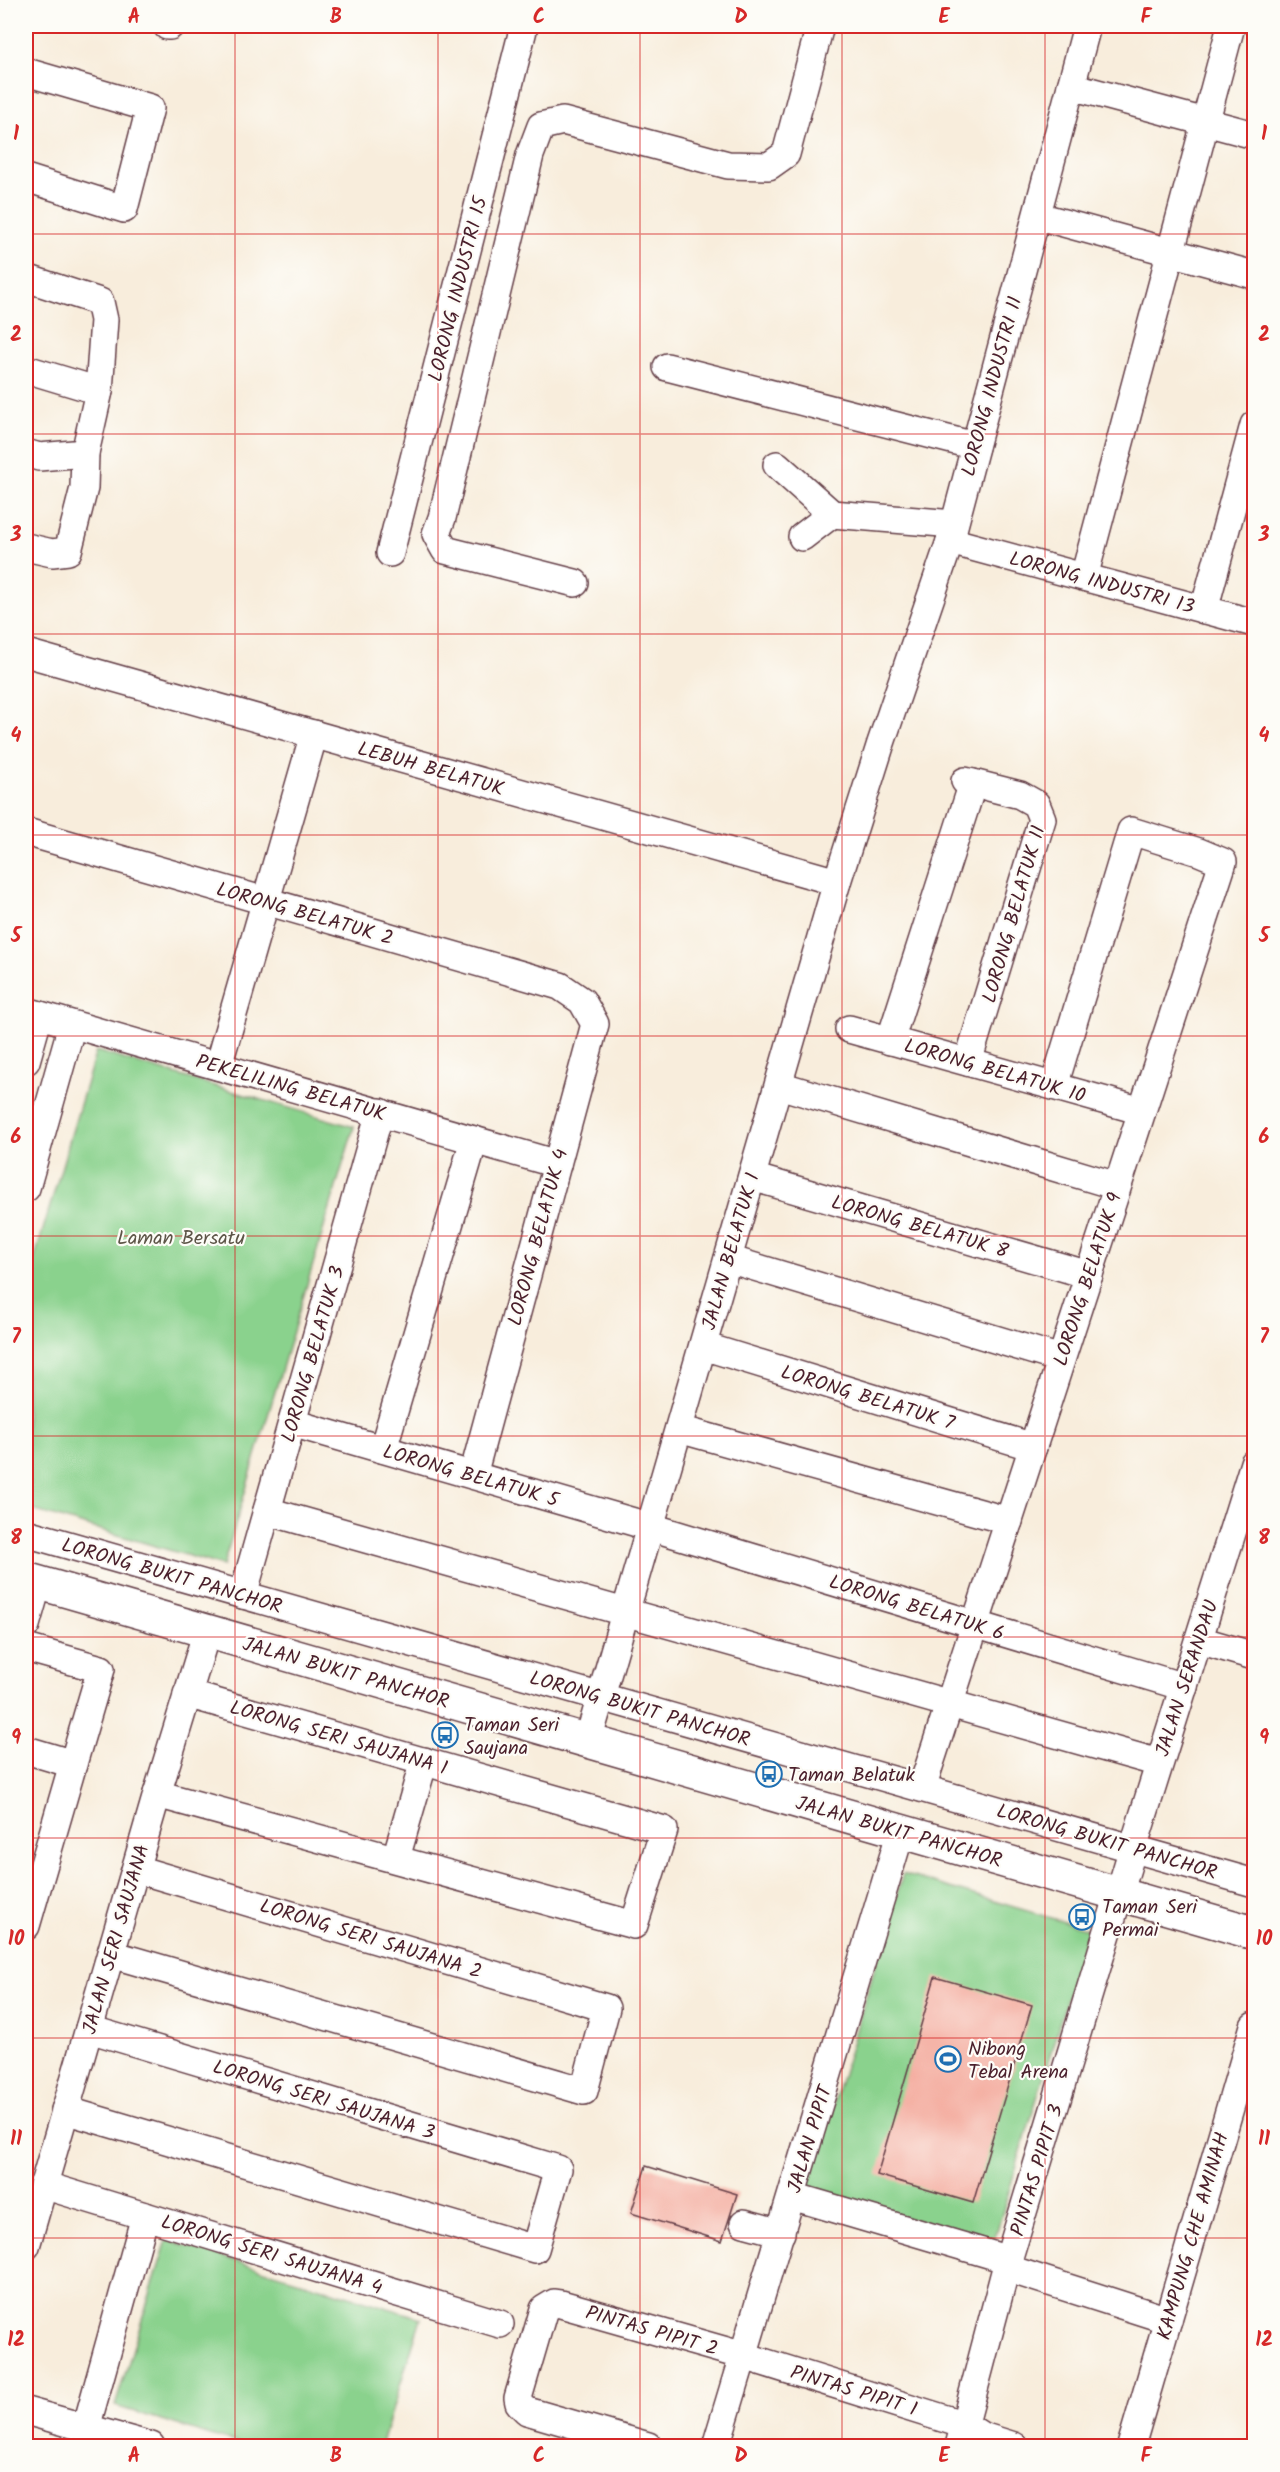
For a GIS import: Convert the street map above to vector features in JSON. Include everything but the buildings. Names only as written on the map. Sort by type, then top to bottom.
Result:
[{"type":"main road","name":"JALAN BUKIT PANCHOR","points":[[32,1581],[1254,1933]]},
{"type":"street","name":"LORONG INDUSTRI 15","points":[[390,553],[524,26]]},
{"type":"street","points":[[575,583],[445,550],[436,534],[442,518],[530,156],[541,126],[563,121],[728,165],[769,166],[786,154],[820,26]]},
{"type":"street","name":"LORONG INDUSTRI 11","points":[[878,753],[952,533],[1088,26]]},
{"type":"street","points":[[1084,577],[1231,26]]},
{"type":"street","points":[[26,72],[150,108],[124,209],[26,178]]},
{"type":"street","points":[[1071,86],[1254,135]]},
{"type":"street","points":[[1038,216],[1254,275]]},
{"type":"street","points":[[26,278],[100,302],[104,320],[99,391],[85,453],[84,488],[68,550],[52,553],[26,547]]},
{"type":"street","points":[[667,367],[975,446]]},
{"type":"street","points":[[26,369],[99,391]]},
{"type":"street","points":[[1204,610],[1254,425]]},
{"type":"street","points":[[26,453],[39,457],[85,453]]},
{"type":"street","points":[[777,465],[832,514],[802,537]]},
{"type":"street","name":"LORONG INDUSTRI 13","points":[[832,514],[952,533],[1084,577],[1254,623]]},
{"type":"street","name":"LEBUH BELATUK","points":[[26,653],[837,882]]},
{"type":"street","points":[[218,1066],[314,734]]},
{"type":"street","name":"JALAN BELATUK 1","points":[[588,1741],[837,882],[878,753]]},
{"type":"street","name":"LORONG BELATUK 11","points":[[890,1041],[969,782],[1020,795],[1036,804],[1042,819],[968,1062]]},
{"type":"street","name":"LORONG BELATUK 2","points":[[26,831],[560,986],[582,1001]]},
{"type":"street","name":"LORONG BELATUK 9","points":[[922,1788],[1222,862],[1199,852],[1131,831],[1054,1086]]},
{"type":"street","name":"LORONG BELATUK 4","points":[[473,1475],[595,1024],[582,1001]]},
{"type":"street","points":[[26,1061],[32,1013]]},
{"type":"street","name":"PEKELILING BELATUK","points":[[32,1013],[557,1164]]},
{"type":"street","points":[[26,1187],[72,1024]]},
{"type":"street","name":"LORONG BELATUK 10","points":[[849,1029],[1142,1111]]},
{"type":"street","points":[[779,1085],[1117,1186]]},
{"type":"street","name":"LORONG BELATUK 3","points":[[243,1595],[380,1112]]},
{"type":"street","points":[[383,1449],[474,1140]]},
{"type":"street","name":"LORONG BELATUK 8","points":[[752,1178],[1089,1275]]},
{"type":"street","points":[[728,1259],[1061,1359]]},
{"type":"street","name":"LORONG BELATUK 7","points":[[703,1346],[1033,1447]]},
{"type":"street","name":"LORONG BELATUK 5","points":[[292,1423],[651,1527]]},
{"type":"street","points":[[679,1429],[1009,1521]]},
{"type":"street","name":"JALAN SERANDAU","points":[[1119,1894],[1254,1463]]},
{"type":"street","points":[[267,1511],[1159,1764]]},
{"type":"street","name":"LORONG BELATUK 6","points":[[651,1527],[1184,1687]]},
{"type":"street","name":"LORONG BUKIT PANCHOR","points":[[26,1533],[1254,1883]]},
{"type":"street","points":[[26,1625],[32,1581]]},
{"type":"street","name":"JALAN SERI SAUJANA","points":[[26,2246],[157,1794],[207,1632]]},
{"type":"street","points":[[1199,1640],[1254,1656]]},
{"type":"street","points":[[26,1648],[101,1669],[26,1926]]},
{"type":"street","name":"LORONG SERI SAUJANA 1","points":[[187,1694],[664,1830],[634,1925],[396,1858]]},
{"type":"street","points":[[26,1750],[73,1764]]},
{"type":"street","points":[[157,1794],[396,1858],[424,1761]]},
{"type":"street","name":"JALAN PIPIT","points":[[716,2446],[901,1832]]},
{"type":"street","name":"LORONG SERI SAUJANA 2","points":[[111,1954],[584,2091],[606,2008],[136,1869]]},
{"type":"street","name":"PINTAS PIPIT 3","points":[[962,2436],[1007,2264],[1119,1894]]},
{"type":"street","name":"KAMPUNG CHE AMINAH","points":[[1131,2446],[1254,2026]]},
{"type":"street","name":"LORONG SERI SAUJANA 3","points":[[65,2110],[535,2249],[558,2169],[89,2029]]},
{"type":"street","name":"LORONG SERI SAUJANA 4","points":[[43,2185],[500,2324]]},
{"type":"street","points":[[792,2196],[1007,2264],[1168,2320]]},
{"type":"street","points":[[86,2428],[145,2216]]},
{"type":"street","points":[[744,2223],[781,2233]]},
{"type":"street","name":"PINTAS PIPIT 2","points":[[648,2446],[527,2411],[519,2403],[518,2398],[544,2309],[554,2303],[561,2304],[744,2356]]},
{"type":"street","name":"PINTAS PIPIT 1","points":[[744,2356],[962,2436],[982,2436],[1014,2446]]},
{"type":"street","points":[[26,2411],[151,2446]]},
{"type":"green space","name":"Laman Bersatu","points":[[96,1051],[354,1127],[223,1566],[26,1508],[26,1287]]},
{"type":"green space","name":"Nibong Tebal Arena","points":[[903,1874],[1088,1929],[993,2244],[808,2189]]},
{"type":"green space","points":[[167,2240],[421,2318],[381,2446],[247,2446],[115,2406]]},
{"type":"place","name":"Taman Seri Saujana","points":[[445,1735]]},
{"type":"place","name":"Taman Belatuk","points":[[769,1774]]},
{"type":"place","name":"Taman Seri Permai","points":[[1082,1917]]},
{"type":"place","name":"Nibong Tebal Arena","points":[[948,2059]]}]
